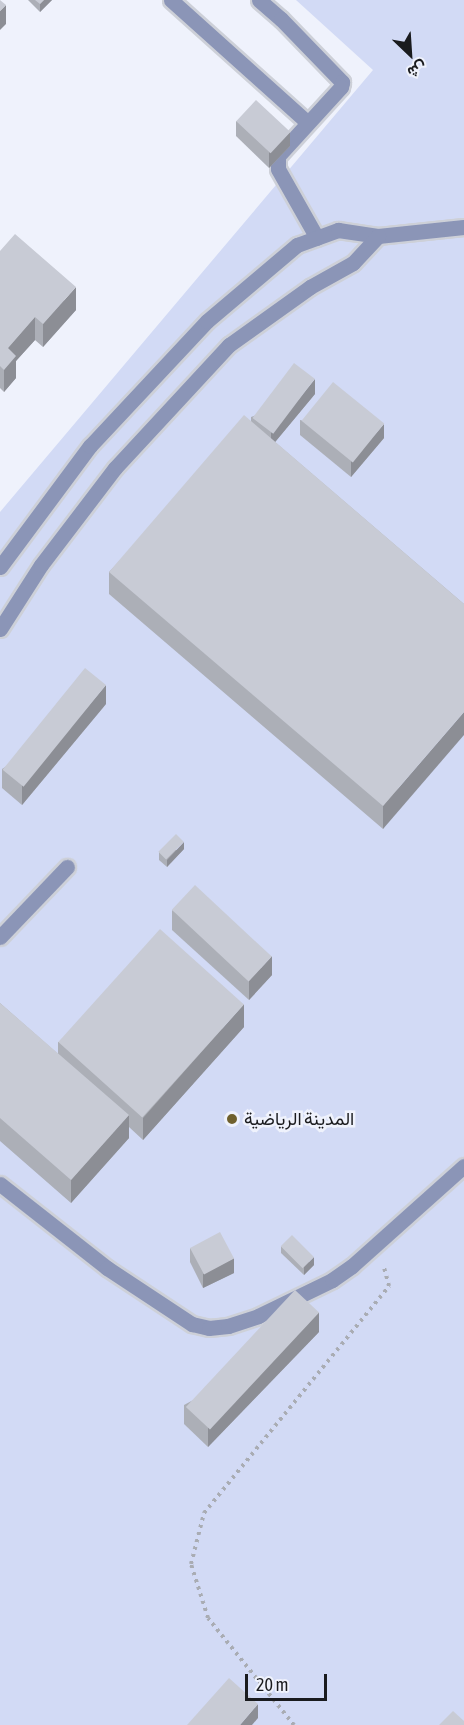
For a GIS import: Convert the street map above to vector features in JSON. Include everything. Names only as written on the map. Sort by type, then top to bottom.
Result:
[{"type":"lane","points":[[171,0],[307,122]]},
{"type":"lane","points":[[259,0],[342,82],[341,87],[278,156],[278,169],[317,238]]},
{"type":"lane","points":[[0,567],[90,446],[207,321],[297,245],[338,230],[378,236],[464,227]]},
{"type":"lane","points":[[0,629],[41,565],[115,468],[229,345],[310,287],[354,262],[378,236]]},
{"type":"lane","points":[[0,937],[67,867]]},
{"type":"lane","points":[[0,1184],[66,1238],[132,1286],[192,1324],[209,1328],[228,1326],[258,1316],[332,1280],[352,1266],[464,1166]]},
{"type":"path","points":[[294,1725],[208,1618],[191,1563],[204,1512],[389,1286],[378,1243]]},
{"type":"shaded area","name":"المدينة الرياضية","points":[[296,0],[464,0],[464,1725],[0,1725],[0,512],[373,70]]},
{"type":"building","points":[[0,0],[6,5],[0,11]]},
{"type":"building","points":[[256,100],[290,132],[271,153],[236,121]]},
{"type":"building","points":[[15,234],[76,287],[43,324],[35,317],[8,348],[16,356],[4,370],[0,366],[0,251]]},
{"type":"building","points":[[294,363],[315,379],[273,434],[252,418]]},
{"type":"building","points":[[333,382],[384,424],[353,462],[302,421]]},
{"type":"building","points":[[244,415],[464,604],[464,712],[383,806],[109,572]]},
{"type":"building","points":[[85,668],[106,685],[24,787],[3,770]]},
{"type":"building","points":[[176,834],[184,842],[166,859],[158,852]]},
{"type":"building","points":[[195,885],[272,957],[249,981],[172,910]]},
{"type":"building","points":[[160,929],[244,1005],[142,1118],[58,1042]]},
{"type":"building","points":[[0,1003],[129,1115],[71,1180],[0,1118]]},
{"type":"building","points":[[220,1232],[234,1258],[204,1274],[190,1248]]},
{"type":"building","points":[[292,1235],[314,1257],[303,1268],[281,1246]]},
{"type":"building","points":[[295,1290],[319,1313],[210,1430],[186,1407]]},
{"type":"building","points":[[229,1678],[258,1704],[240,1725],[187,1725]]},
{"type":"building","points":[[453,1711],[464,1721],[464,1725],[439,1725]]},
{"type":"place","name":"المدينة الرياضية","points":[[232,1119]]}]
